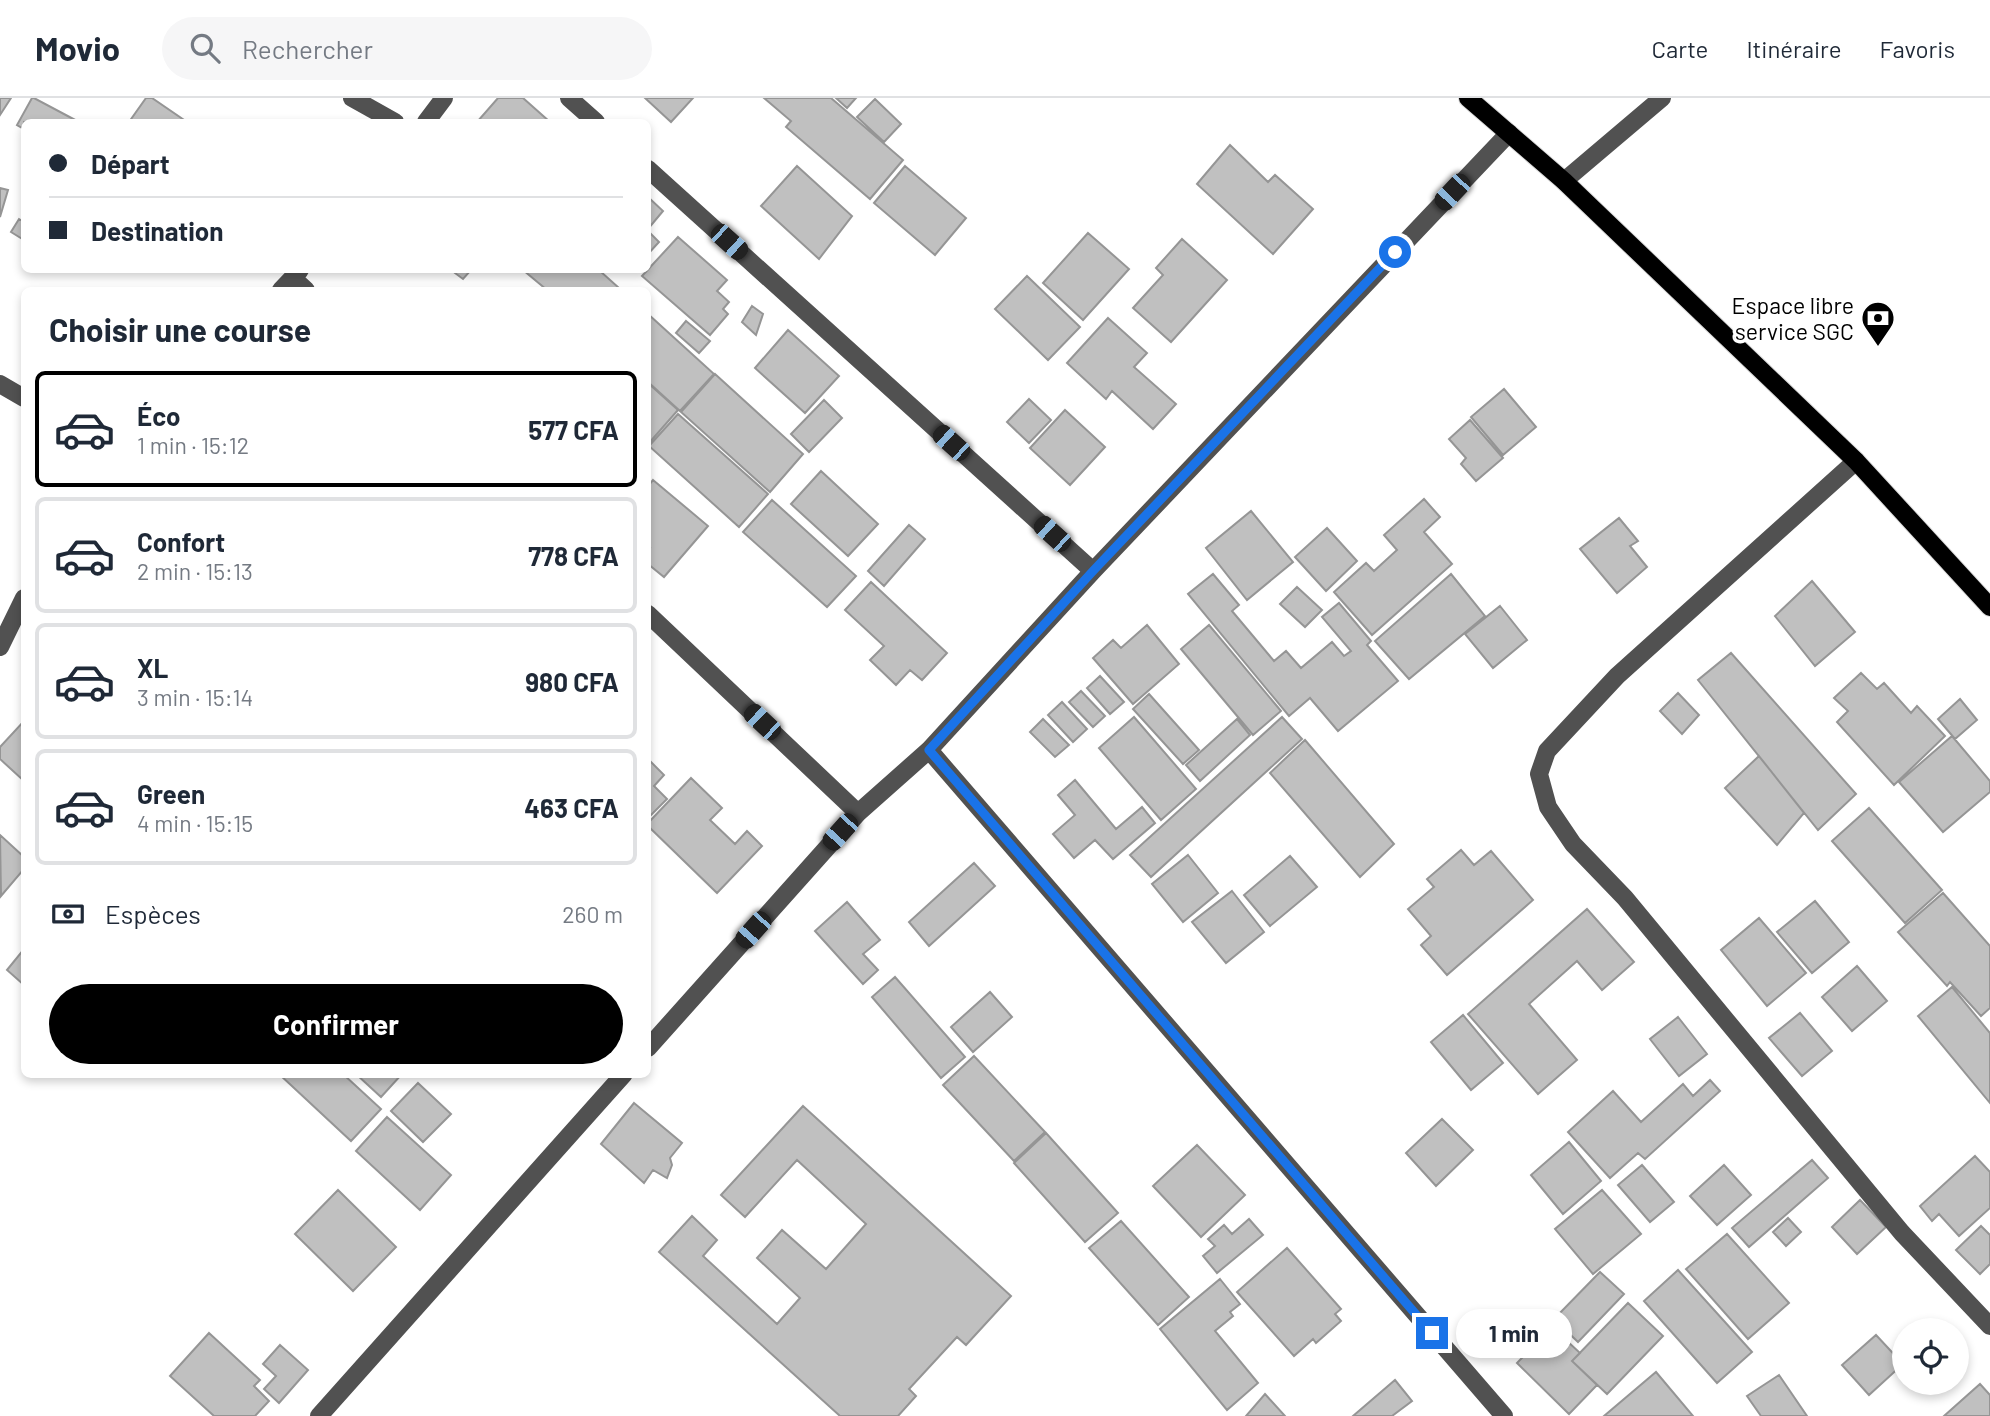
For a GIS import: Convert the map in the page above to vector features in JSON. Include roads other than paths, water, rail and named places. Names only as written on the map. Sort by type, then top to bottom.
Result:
[{"type":"main road","points":[[1468,98],[1564,181],[1856,461],[1990,607]]},
{"type":"street","points":[[352,98],[390,119]]},
{"type":"street","points":[[428,119],[444,98]]},
{"type":"street","points":[[569,98],[593,119]]},
{"type":"street","points":[[1564,181],[1662,98]]},
{"type":"street","points":[[651,1045],[858,813],[929,750],[1093,571],[1509,133]]},
{"type":"street","points":[[651,172],[1093,571]]},
{"type":"street","points":[[0,384],[21,396]]},
{"type":"street","points":[[1856,461],[1617,676],[1547,751],[1539,774],[1548,807],[1573,844],[1625,898],[1902,1233],[1990,1326]]},
{"type":"street","points":[[0,648],[21,604]]},
{"type":"street","points":[[651,617],[858,813]]},
{"type":"street","points":[[929,750],[1504,1416]]},
{"type":"street","points":[[319,1416],[617,1078]]},
{"type":"place","name":"Espace libre service SGC","points":[[1878,348]]}]
